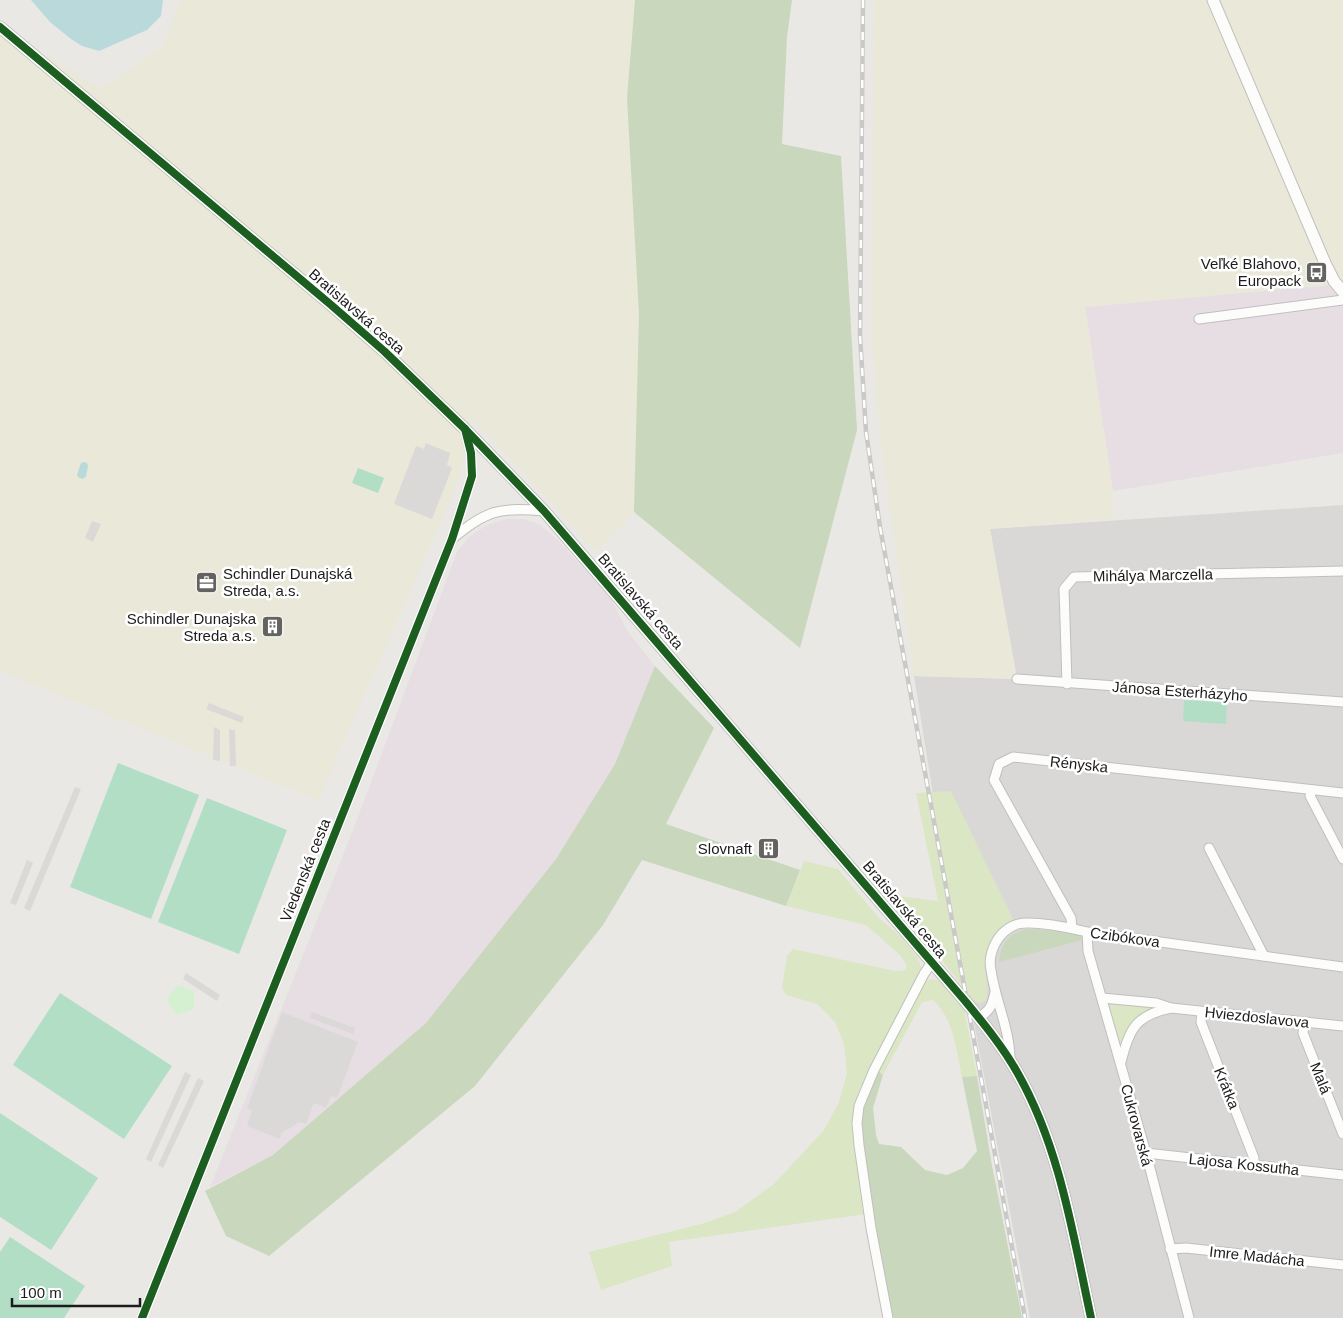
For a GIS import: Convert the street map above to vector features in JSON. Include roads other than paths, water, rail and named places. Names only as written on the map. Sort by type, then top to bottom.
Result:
[{"type":"street","points":[[1213,0],[1325,263],[1334,281],[1343,292]]},
{"type":"street","name":"Bratislavská cesta","points":[[0,27],[330,304],[384,351],[465,429],[544,511],[932,962],[979,1018],[1010,1060],[1043,1128],[1064,1191],[1091,1318]]},
{"type":"street","points":[[1200,319],[1343,300]]},
{"type":"street","name":"Viedenská cesta","points":[[142,1318],[452,539],[472,476],[471,453],[465,429]]},
{"type":"street","name":"Viedenská cesta","points":[[452,539],[474,521],[494,512],[508,509],[544,511]]},
{"type":"street","name":"Mihálya Marczella","points":[[1067,684],[1064,589],[1074,577],[1343,571]]},
{"type":"street","name":"Jánosa Esterházyho","points":[[1017,679],[1343,702]]},
{"type":"street","name":"Rényska","points":[[1072,928],[1070,918],[994,780],[999,764],[1013,756],[1343,793]]},
{"type":"street","points":[[1312,790],[1310,796],[1343,858]]},
{"type":"street","points":[[1209,848],[1264,956]]},
{"type":"street","name":"Czibókova","points":[[1010,1060],[1010,1047],[990,963],[1000,936],[1009,928],[1020,924],[1031,923],[1072,928],[1087,932],[1343,967]]},
{"type":"street","name":"Cukrovarská","points":[[1087,932],[1088,950],[1146,1153],[1189,1318]]},
{"type":"street","points":[[888,1318],[871,1228],[857,1123],[858,1106],[874,1070],[932,962]]},
{"type":"street","points":[[979,1018],[992,1005],[995,990]]},
{"type":"street","name":"Hviezdoslavova","points":[[1102,998],[1156,1003],[1171,1008],[1202,1012],[1343,1026]]},
{"type":"street","name":"Hviezdoslavova","points":[[1120,1065],[1123,1048],[1135,1026],[1154,1011],[1171,1008]]},
{"type":"street","name":"Krátka","points":[[1202,1012],[1201,1022],[1254,1158],[1254,1164]]},
{"type":"street","name":"Malá","points":[[1304,1022],[1303,1033],[1343,1134]]},
{"type":"street","name":"Lajosa Kossutha","points":[[1146,1153],[1343,1175]]},
{"type":"street","name":"Imre Madácha","points":[[1170,1248],[1186,1248],[1343,1265]]},
{"type":"water","points":[[31,0],[163,0],[161,16],[147,30],[99,51],[82,46],[71,39],[50,22]]},
{"type":"water","points":[[84,462],[88,466],[86,477],[82,479],[77,475],[81,463]]},
{"type":"railway","points":[[863,0],[860,336],[866,432],[880,527],[1025,1318]]},
{"type":"place","name":"Veľké Blahovo, Europack","points":[[1317,272]]},
{"type":"place","name":"Schindler Dunajská Streda, a.s.","points":[[207,582]]},
{"type":"place","name":"Schindler Dunajska Streda a.s.","points":[[272,627]]},
{"type":"place","name":"Slovnaft","points":[[768,848]]}]
